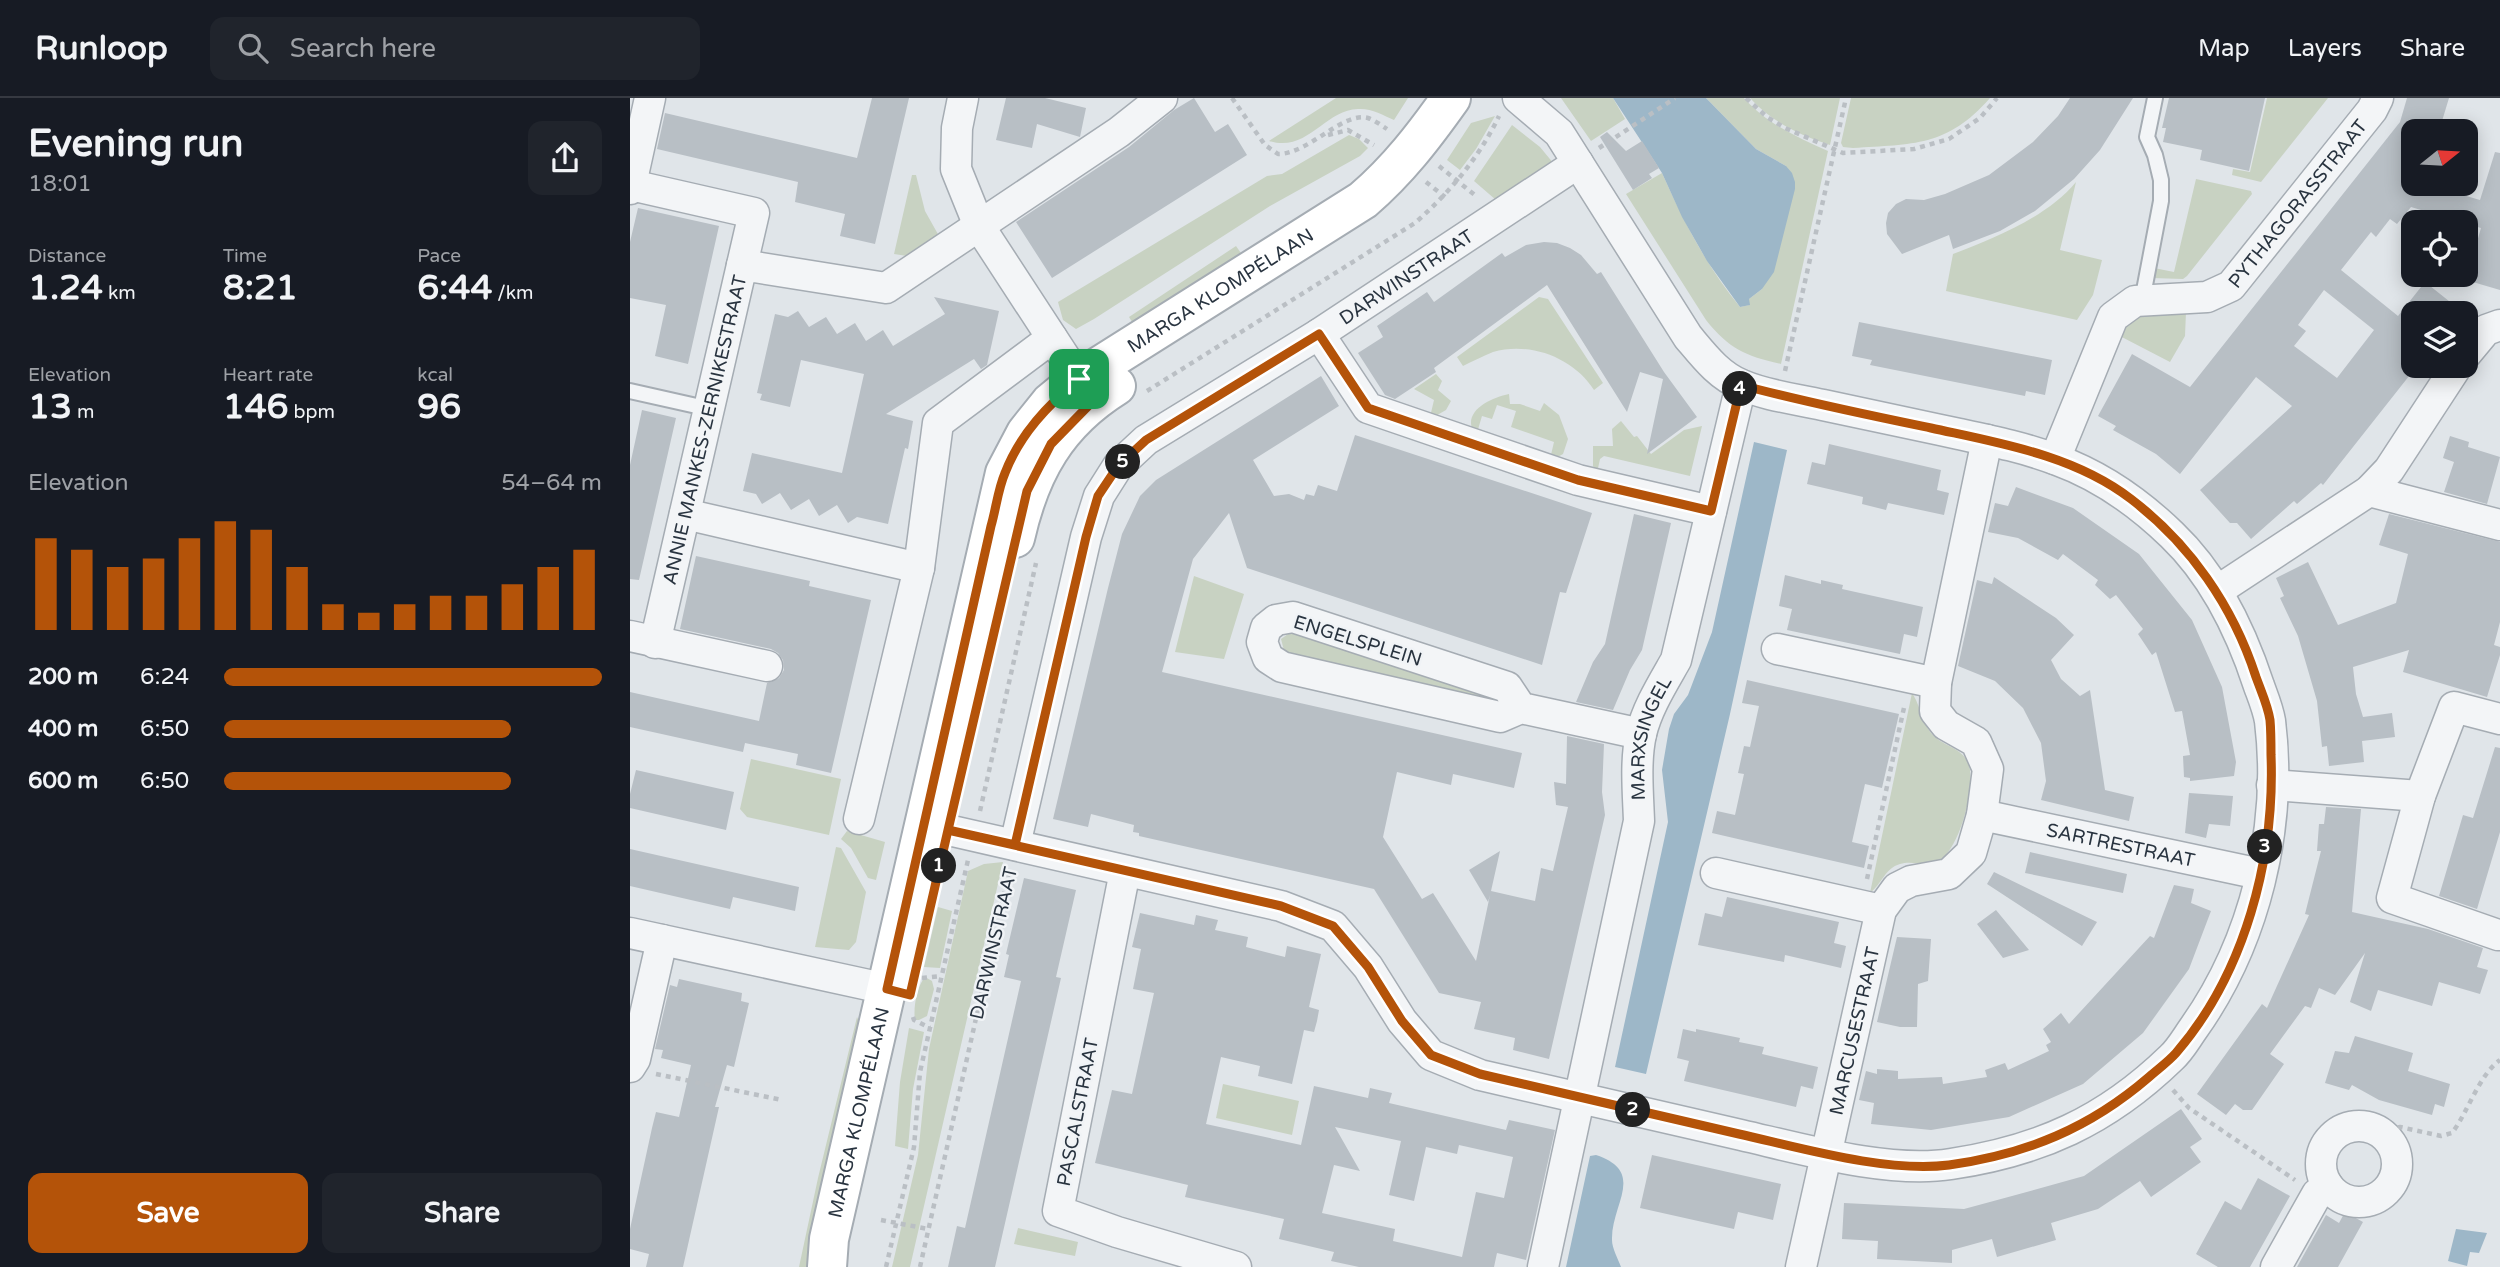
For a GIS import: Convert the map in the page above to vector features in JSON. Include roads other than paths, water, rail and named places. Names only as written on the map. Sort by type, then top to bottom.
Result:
[{"type":"street","points":[[650,98],[630,187],[754,213],[742,265]]},
{"type":"street","points":[[963,98],[957,128],[956,169],[979,226],[1086,390]]},
{"type":"street","name":"ANNIE MANKES-ZERNIKESTRAAT","points":[[766,666],[643,639],[685,514],[742,265],[886,288],[1119,132],[1162,98]]},
{"type":"street","name":"MARGA KLOMPÉLAAN","points":[[827,1267],[829,1239],[898,992],[936,827],[1027,491],[1051,444],[1086,390],[1363,200],[1389,178],[1416,148],[1451,98]]},
{"type":"street","name":"MARGA KLOMPÉLAAN","points":[[1086,390],[1377,222],[1409,192],[1435,162],[1456,130],[1462,98]]},
{"type":"street","name":"PYTHAGORASSTRAAT","points":[[2055,459],[2113,317],[2135,301],[2207,297],[2231,286],[2372,110],[2378,98]]},
{"type":"street","points":[[936,827],[1281,906],[1333,926],[1368,967],[1402,1021],[1431,1055],[1480,1074],[1828,1154],[1903,1166],[1946,1165],[2019,1151],[2062,1135],[2093,1119],[2135,1089],[2175,1055],[2211,1004],[2233,962],[2250,915],[2269,828],[2272,785],[2270,718],[2245,643],[2217,592],[2176,538],[2129,497],[2090,474],[2055,459],[1987,440],[1780,396],[1741,385],[1713,367],[1688,337],[1559,133],[1510,103]]},
{"type":"street","name":"DARWINSTRAAT","points":[[1015,845],[1086,537],[1098,496],[1118,466],[1146,440],[1319,334],[1578,163]]},
{"type":"street","points":[[2478,340],[2486,330],[2500,325]]},
{"type":"street","points":[[1319,334],[1368,408],[1578,480],[1711,511]]},
{"type":"street","points":[[859,819],[919,568],[938,423],[1052,338]]},
{"type":"street","points":[[2217,592],[2370,491],[2389,470],[2449,378]]},
{"type":"street","name":"MARXSINGEL","points":[[1542,1267],[1639,821],[1641,734],[1655,697],[1676,660],[1741,385]]},
{"type":"street","name":"MARCUSESTRAAT","points":[[1801,1267],[1828,1154],[1871,908],[1911,881],[1949,874],[1971,853],[1982,815],[1988,769],[1976,742],[1946,725],[1935,711],[1923,681],[1987,440]]},
{"type":"street","points":[[2370,491],[2500,526]]},
{"type":"street","points":[[685,514],[919,568]]},
{"type":"street","name":"ENGELSPLEIN","points":[[1521,708],[1507,687],[1293,617],[1276,620],[1266,628],[1262,642],[1268,658],[1282,667],[1500,717],[1521,708],[1641,734]]},
{"type":"street","points":[[1777,649],[1923,681]]},
{"type":"street","points":[[2498,935],[2392,898],[2420,796],[2454,707],[2500,719]]},
{"type":"street","points":[[2272,785],[2420,796]]},
{"type":"street","name":"SARTRESTRAAT","points":[[1982,815],[2260,874]]},
{"type":"street","name":"PASCALSTRAAT","points":[[1125,871],[1058,1211],[1117,1232],[1236,1267]]},
{"type":"street","points":[[1716,873],[1871,908]]},
{"type":"street","points":[[630,933],[898,992]]},
{"type":"street","points":[[643,1070],[635,1059],[662,940]]},
{"type":"street","name":"MARGA KLOMPÉLAAN","points":[[850,1267],[898,992]]},
{"type":"street","points":[[2276,1267],[2323,1190],[2320,1162],[2323,1149],[2330,1138],[2340,1130],[2353,1126],[2378,1131],[2387,1139],[2396,1161],[2395,1174],[2382,1194],[2372,1200],[2360,1202],[2347,1200],[2323,1190]]},
{"type":"lane","points":[[2142,301],[2161,201],[2161,180],[2147,137],[2155,98]]},
{"type":"lane","points":[[630,391],[710,409]]},
{"type":"water","points":[[1613,98],[1706,98],[1756,149],[1786,166],[1792,173],[1795,189],[1774,272],[1762,289],[1749,299],[1750,305],[1740,307],[1707,261],[1682,217],[1662,173]]},
{"type":"water","points":[[1754,442],[1787,450],[1730,714],[1646,1074],[1615,1067],[1668,822],[1662,770],[1669,729],[1674,714],[1688,695],[1712,632]]},
{"type":"water","points":[[1596,1155],[1620,1170],[1623,1180],[1612,1240],[1621,1267],[1566,1267],[1590,1156]]},
{"type":"water","points":[[2456,1229],[2487,1233],[2479,1253],[2470,1252],[2467,1266],[2448,1261]]}]
